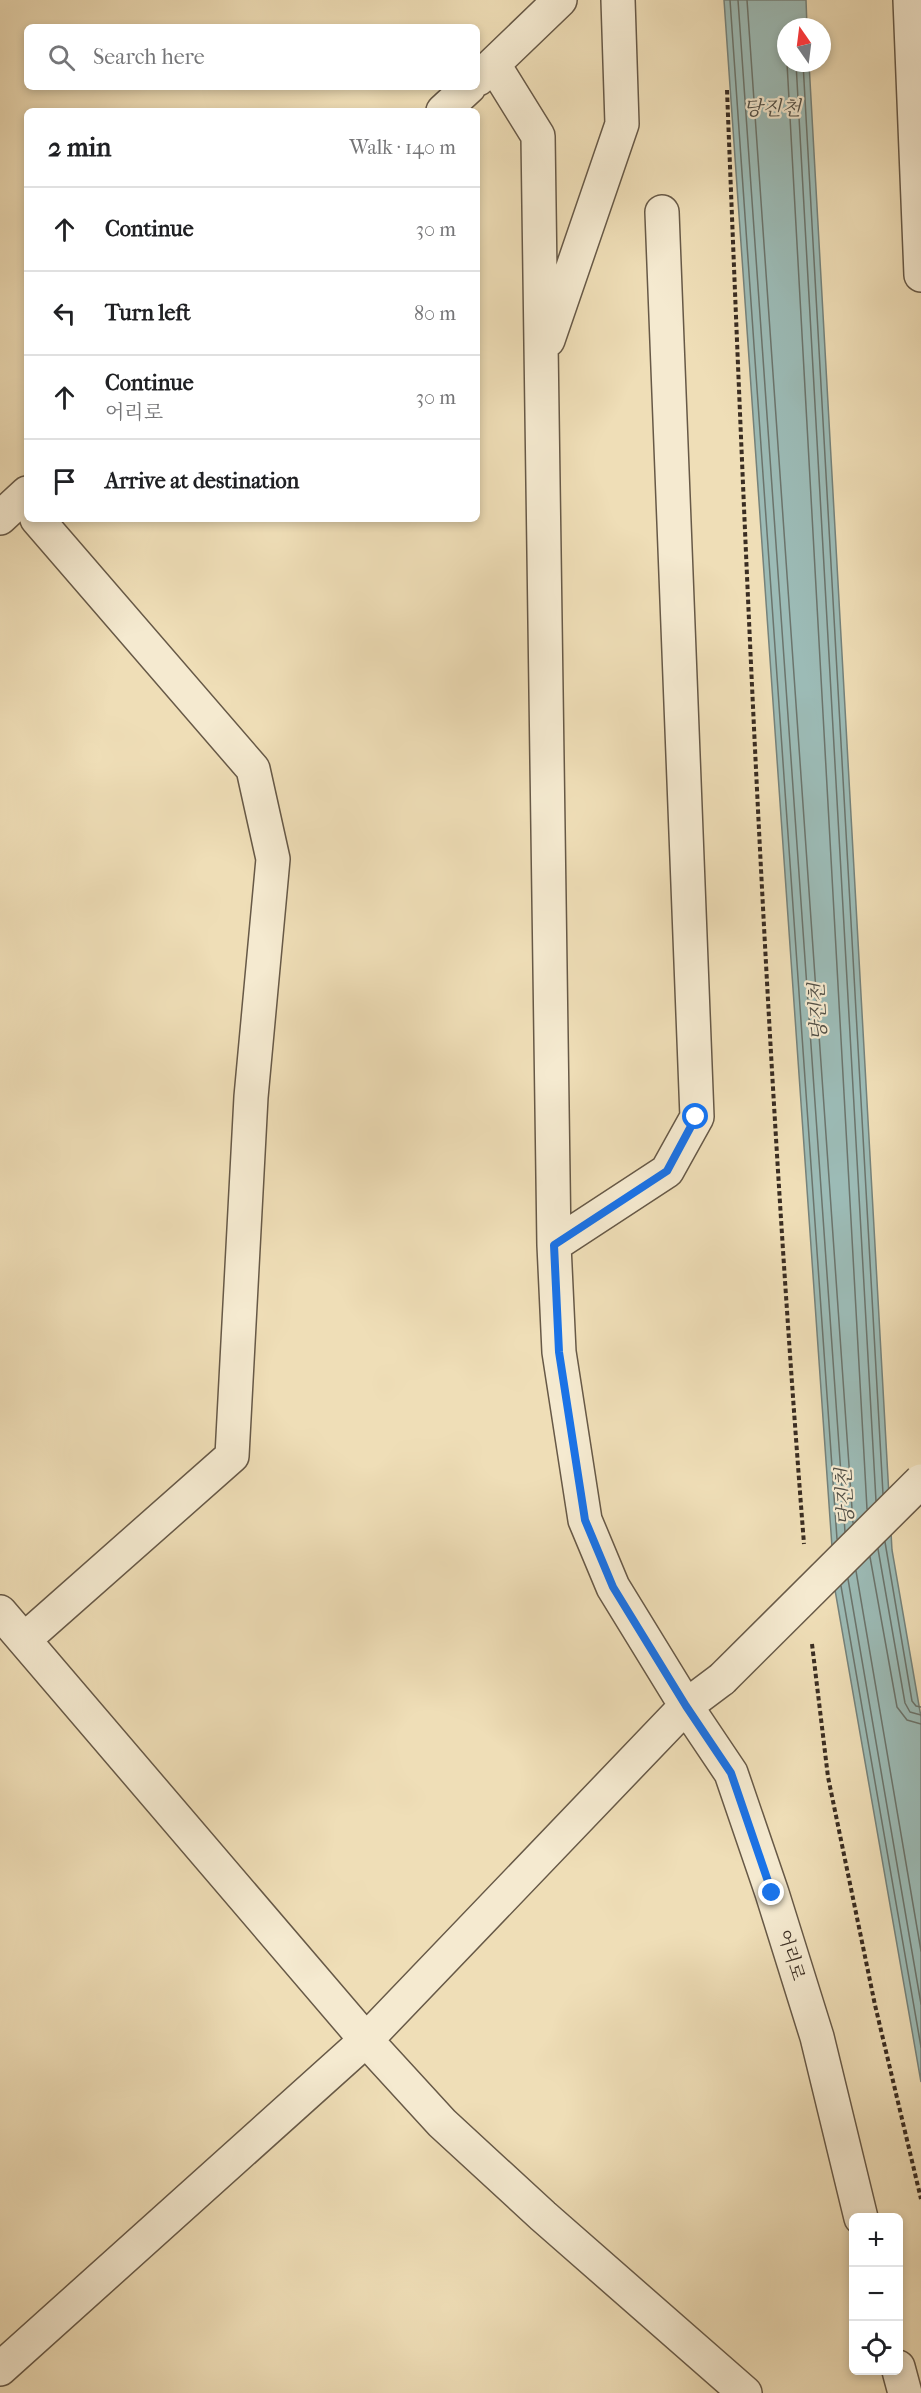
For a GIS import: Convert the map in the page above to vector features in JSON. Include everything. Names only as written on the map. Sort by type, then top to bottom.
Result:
[{"type":"street","points":[[485,72],[560,0]]},
{"type":"street","points":[[541,362],[622,124],[618,0]]},
{"type":"street","points":[[910,0],[921,275]]},
{"type":"street","name":"어리로","points":[[485,72],[538,136],[554,1245],[559,1352],[585,1520],[613,1587],[686,1706],[731,1773],[817,2037],[860,2213]]},
{"type":"street","points":[[446,108],[466,90]]},
{"type":"street","points":[[554,1245],[667,1171],[696,1117],[662,212]]},
{"type":"street","points":[[25,1638],[232,1456],[251,1096],[273,859],[253,770],[34,522]]},
{"type":"street","points":[[4,2358],[366,2040],[686,1706],[722,1679],[921,1481]]},
{"type":"street","points":[[0,1612],[25,1638],[366,2040],[441,2122],[543,2216],[745,2393]]},
{"type":"street","points":[[900,2375],[905,2393]]},
{"type":"path","points":[[727,90],[747,611],[766,965],[804,1554]]},
{"type":"path","points":[[811,1634],[828,1777],[878,2016],[921,2199]]},
{"type":"water","name":"당진천","points":[[724,0],[806,0],[807,18],[777,18],[777,72],[810,72],[892,1550],[921,1717],[921,2082],[835,1590]]},
{"type":"route","points":[[696,1117],[667,1171],[554,1245],[559,1352],[585,1520],[613,1587],[686,1706],[731,1773],[772,1893]]}]
